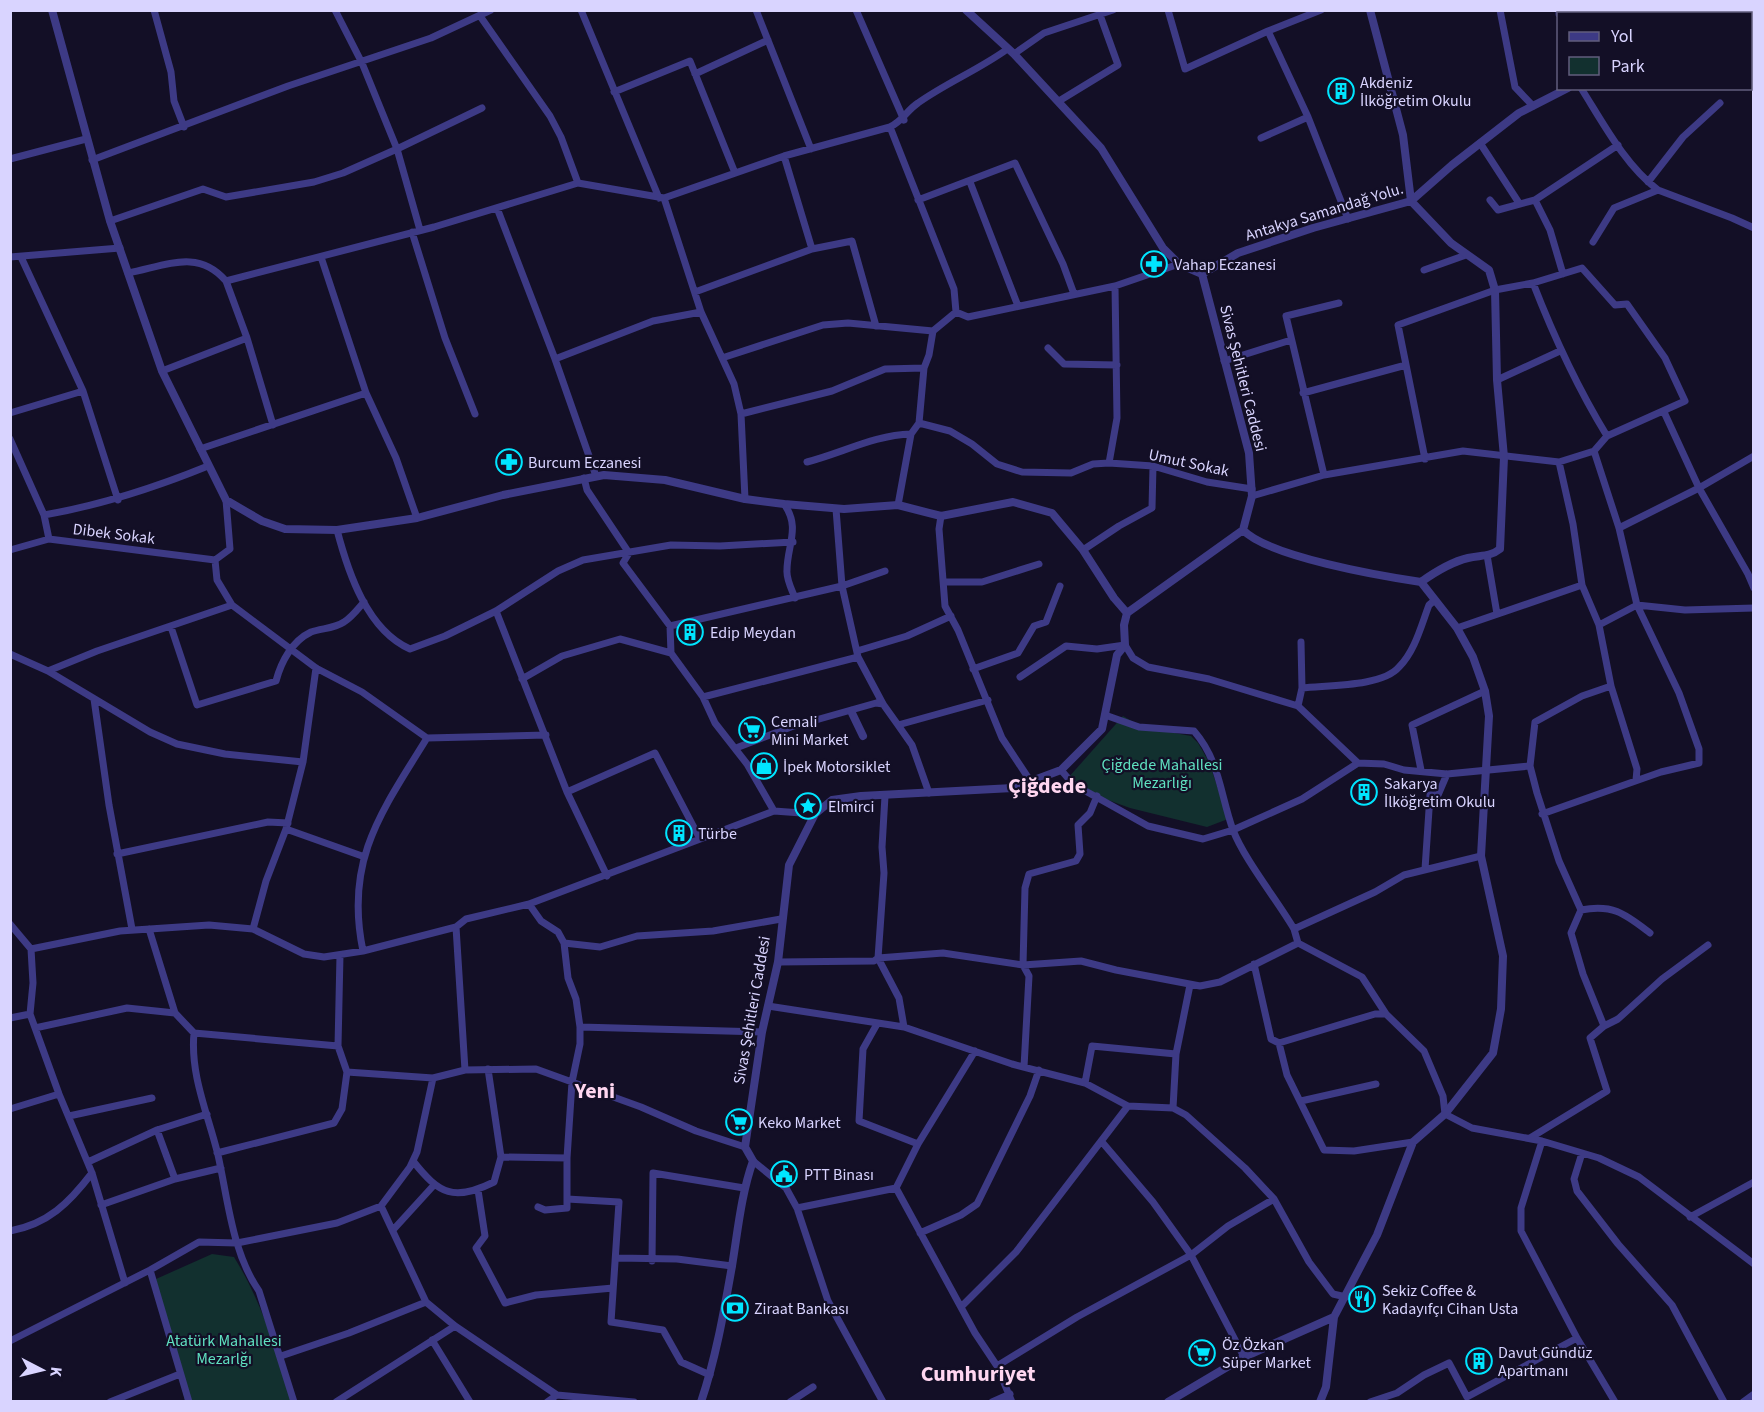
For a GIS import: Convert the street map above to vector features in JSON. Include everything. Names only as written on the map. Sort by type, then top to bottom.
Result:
[{"type":"street","points":[[52,10],[66,53],[86,139],[110,221],[162,371],[226,500],[230,549],[215,560],[217,580],[232,605],[316,668],[363,692],[427,738],[546,735]]},
{"type":"street","points":[[154,10],[171,72],[174,101],[184,127]]},
{"type":"street","points":[[336,10],[362,63],[397,149],[445,338],[475,414]]},
{"type":"street","points":[[92,160],[288,86],[431,38],[491,10]]},
{"type":"street","points":[[581,10],[661,198],[701,312],[734,384],[741,414],[745,499]]},
{"type":"street","points":[[756,10],[811,149]]},
{"type":"street","points":[[856,10],[904,120]]},
{"type":"street","points":[[966,10],[1059,101],[1101,148],[1163,248],[1179,264],[1202,274]]},
{"type":"street","points":[[225,282],[416,231],[579,183],[661,198],[784,156],[890,127],[904,120],[916,104],[1044,33],[1113,10]]},
{"type":"street","points":[[1168,10],[1185,69],[1268,31],[1321,10]]},
{"type":"street","points":[[1127,613],[1244,530],[1252,538],[1270,548],[1342,568],[1421,582],[1450,565],[1500,549],[1504,457],[1497,380],[1496,290],[1489,270],[1466,255],[1411,201],[1403,135],[1370,10]]},
{"type":"street","points":[[1500,10],[1515,87],[1533,106]]},
{"type":"street","points":[[1059,101],[1118,65],[1100,15]]},
{"type":"street","points":[[480,16],[550,116],[579,183]]},
{"type":"street","points":[[1268,31],[1308,117],[1348,219]]},
{"type":"street","points":[[695,74],[768,40]]},
{"type":"street","points":[[614,92],[690,61],[735,173]]},
{"type":"street","name":"Antakya Samandağ Yolu.","points":[[1202,274],[1238,254],[1411,201],[1480,143],[1533,106],[1564,90]]},
{"type":"street","points":[[1582,90],[1618,145],[1648,182],[1658,190],[1754,228]]},
{"type":"street","points":[[1648,182],[1683,137],[1720,103]]},
{"type":"street","points":[[110,221],[203,189],[226,197],[314,182],[343,173],[482,108]]},
{"type":"street","points":[[1261,138],[1308,117]]},
{"type":"street","points":[[890,127],[954,289],[956,312]]},
{"type":"street","points":[[10,159],[86,139]]},
{"type":"street","points":[[1480,143],[1519,203]]},
{"type":"street","points":[[1490,200],[1498,210],[1535,200],[1582,166],[1618,145]]},
{"type":"street","points":[[784,156],[812,249]]},
{"type":"street","points":[[918,200],[1016,163],[1063,264],[1074,294]]},
{"type":"street","points":[[970,182],[1018,306]]},
{"type":"street","points":[[1593,242],[1614,208],[1658,190]]},
{"type":"street","points":[[1535,200],[1550,230],[1563,274]]},
{"type":"street","points":[[497,208],[555,359],[596,476]]},
{"type":"street","points":[[695,292],[812,249],[852,241],[876,326]]},
{"type":"street","points":[[10,257],[120,248]]},
{"type":"street","points":[[1425,270],[1466,255]]},
{"type":"street","points":[[21,257],[83,391],[118,500]]},
{"type":"street","points":[[321,257],[366,393],[396,458],[417,518]]},
{"type":"street","points":[[128,273],[194,260],[206,265],[225,282],[247,338],[273,425]]},
{"type":"street","points":[[956,312],[968,317],[1115,286],[1179,264]]},
{"type":"street","points":[[1425,459],[1398,325],[1496,290],[1533,283],[1582,268],[1615,305],[1627,304],[1665,358],[1685,401],[1607,436],[1594,451],[1558,462],[1573,524],[1582,585],[1599,625],[1611,686],[1637,769],[1636,780]]},
{"type":"street","name":"Sivas Şehitleri Caddesi","points":[[1202,274],[1249,453],[1252,493],[1244,530]]},
{"type":"street","points":[[1533,283],[1560,351],[1582,396],[1607,436]]},
{"type":"street","points":[[1109,463],[1117,418],[1115,286]]},
{"type":"street","points":[[1324,475],[1286,316],[1339,303]]},
{"type":"street","points":[[555,359],[653,321],[701,312]]},
{"type":"street","points":[[898,505],[911,434],[919,423],[924,368],[933,331],[956,312]]},
{"type":"street","points":[[722,358],[823,325],[848,323],[933,331]]},
{"type":"street","points":[[162,371],[247,338]]},
{"type":"street","points":[[1224,361],[1291,340]]},
{"type":"street","points":[[1048,348],[1064,364],[1117,365]]},
{"type":"street","points":[[1497,380],[1560,351]]},
{"type":"street","points":[[1303,393],[1406,365]]},
{"type":"street","points":[[741,414],[832,391],[885,369],[924,368]]},
{"type":"street","points":[[10,413],[83,391]]},
{"type":"street","points":[[200,449],[366,393]]},
{"type":"street","points":[[1664,412],[1699,488],[1754,588]]},
{"type":"street","name":"Umut Sokak","points":[[919,423],[950,431],[972,444],[997,464],[1022,472],[1071,474],[1093,464],[1109,463],[1153,466],[1252,493],[1324,475],[1463,451],[1558,462]]},
{"type":"street","points":[[807,462],[836,455],[889,434],[911,434]]},
{"type":"street","points":[[10,439],[44,515],[49,539]]},
{"type":"street","points":[[1542,814],[1636,780],[1699,763],[1700,749],[1679,693],[1637,605],[1619,528],[1594,451]]},
{"type":"street","points":[[1619,528],[1699,488],[1754,456]]},
{"type":"street","points":[[44,515],[118,500],[208,466]]},
{"type":"street","points":[[1083,550],[1119,525],[1152,508],[1153,466]]},
{"type":"street","points":[[32,949],[83,936],[132,929],[209,925],[253,929],[304,954],[340,955],[456,927],[466,919],[529,904],[774,811],[814,814],[832,800],[1013,788],[1031,783],[1061,770],[1102,729],[1117,656],[1125,645],[1127,613],[1114,598],[1083,550],[1052,513],[1013,502],[941,516],[898,505],[836,509],[784,504],[745,499],[666,480],[596,476],[503,495],[417,518],[337,530],[285,529],[262,521],[226,500]]},
{"type":"street","points":[[584,478],[587,490],[629,553]]},
{"type":"street","points":[[784,504],[790,512],[793,542],[786,571],[795,598]]},
{"type":"street","points":[[836,509],[842,586],[857,654],[883,704],[912,745],[929,793]]},
{"type":"street","points":[[941,516],[939,529],[945,606],[988,700],[1002,738],[1031,783]]},
{"type":"street","points":[[337,530],[345,560],[364,602],[380,626],[402,646],[410,649],[445,636],[496,611],[558,571],[583,561],[670,545],[720,546],[793,542]]},
{"type":"street","name":"Dibek Sokak","points":[[10,550],[49,539],[215,560]]},
{"type":"street","points":[[629,553],[623,563],[670,626],[671,653],[703,697],[715,723],[736,748],[774,811]]},
{"type":"street","points":[[1487,555],[1497,614]]},
{"type":"street","points":[[944,582],[982,582],[1039,564]]},
{"type":"street","points":[[670,626],[795,598],[885,572]]},
{"type":"street","points":[[1320,1401],[1326,1388],[1334,1317],[1377,1235],[1413,1142],[1445,1114],[1493,1053],[1498,1032],[1504,981],[1503,956],[1481,856],[1489,716],[1485,690],[1473,657],[1457,628],[1421,582]]},
{"type":"street","points":[[1457,628],[1582,585]]},
{"type":"street","points":[[973,669],[1018,653],[1034,626],[1046,622],[1060,586]]},
{"type":"street","points":[[1302,688],[1374,681],[1398,669],[1412,649],[1430,605],[1435,600]]},
{"type":"street","points":[[171,627],[197,705],[276,681],[280,665],[291,649],[311,632],[330,629],[346,621],[364,602]]},
{"type":"street","points":[[48,671],[97,651],[232,605]]},
{"type":"street","points":[[1599,625],[1637,605],[1685,610],[1754,608]]},
{"type":"street","points":[[496,611],[567,792],[607,876]]},
{"type":"street","points":[[703,697],[857,654],[907,636],[951,616]]},
{"type":"street","points":[[522,679],[562,656],[620,639],[671,653]]},
{"type":"street","points":[[1298,706],[1302,688],[1301,642]]},
{"type":"street","points":[[1020,677],[1066,646],[1097,649],[1125,645]]},
{"type":"street","points":[[1125,645],[1133,658],[1149,667],[1209,679],[1298,706],[1358,762],[1447,774],[1530,766]]},
{"type":"street","points":[[10,654],[48,671],[150,732],[177,744],[225,754],[303,762]]},
{"type":"street","points":[[253,929],[266,881],[287,826],[303,762],[316,668]]},
{"type":"street","points":[[1604,1026],[1583,974],[1571,933],[1581,910],[1542,814],[1530,766],[1534,722],[1581,696],[1611,686]]},
{"type":"street","points":[[1421,770],[1412,725],[1485,690]]},
{"type":"street","points":[[94,699],[117,854],[132,929]]},
{"type":"street","points":[[898,724],[988,700]]},
{"type":"street","points":[[736,748],[791,727],[883,704]]},
{"type":"street","points":[[851,711],[863,736]]},
{"type":"street","points":[[1105,715],[1138,727],[1194,731],[1207,746],[1221,778],[1233,830],[1294,929],[1298,943],[1362,977],[1386,1014],[1424,1051],[1443,1096],[1445,1114]]},
{"type":"street","points":[[363,951],[357,921],[362,856],[387,801],[427,738]]},
{"type":"street","points":[[567,792],[655,753],[700,839]]},
{"type":"street","points":[[1061,770],[1073,784],[1148,825],[1203,839],[1233,830],[1302,799],[1358,762]]},
{"type":"street","points":[[1425,869],[1430,795],[1438,795],[1447,774]]},
{"type":"street","points":[[885,796],[882,847],[884,873],[878,958],[900,998],[904,1027]]},
{"type":"street","points":[[1024,1067],[1029,976],[1023,965],[1025,888],[1029,874],[1076,861],[1080,854],[1078,825],[1090,813],[1097,796]]},
{"type":"street","name":"Sivas Şehitleri Caddesi","points":[[745,1147],[762,1032],[778,962],[781,919],[789,865],[814,814]]},
{"type":"street","points":[[117,854],[268,822],[287,826],[362,856]]},
{"type":"street","points":[[1294,929],[1375,892],[1404,875],[1481,856]]},
{"type":"street","points":[[529,904],[541,921],[558,932],[564,943],[568,978],[576,999],[580,1027],[580,1044],[572,1082],[567,1158],[567,1208],[545,1210],[538,1207]]},
{"type":"street","points":[[1581,910],[1596,907],[1620,910],[1650,933]]},
{"type":"street","points":[[564,943],[600,947],[637,936],[713,931],[781,919]]},
{"type":"street","points":[[10,924],[19,930],[32,949],[33,983],[30,1014],[58,1094],[92,1173],[125,1283]]},
{"type":"street","points":[[456,927],[465,1070]]},
{"type":"street","points":[[149,929],[175,1013],[194,1033],[338,1046]]},
{"type":"street","points":[[778,962],[821,964],[943,953],[1023,965],[1081,961],[1190,985],[1220,982],[1298,943]]},
{"type":"street","points":[[1530,1138],[1607,1091],[1590,1038],[1604,1026],[1618,1019],[1662,980],[1708,945]]},
{"type":"street","points":[[217,1153],[334,1123],[342,1109],[347,1072],[338,1046],[340,955]]},
{"type":"street","points":[[1254,964],[1271,1039],[1279,1043],[1375,1014],[1386,1014]]},
{"type":"street","points":[[1173,1108],[1176,1054],[1190,985]]},
{"type":"street","points":[[768,1006],[904,1027],[1024,1067],[1085,1083],[1128,1106],[1173,1108],[1186,1115],[1209,1135],[1274,1199],[1309,1262],[1333,1294],[1346,1297]]},
{"type":"street","points":[[35,1028],[127,1008],[175,1013]]},
{"type":"street","points":[[10,1018],[30,1014]]},
{"type":"street","points":[[877,1024],[863,1049],[859,1121],[918,1144]]},
{"type":"street","points":[[580,1027],[762,1032]]},
{"type":"street","points":[[194,1033],[193,1051],[196,1076],[221,1168],[237,1243],[249,1277],[259,1291],[294,1401]]},
{"type":"street","points":[[1279,1043],[1287,1075],[1324,1150],[1354,1151],[1413,1142]]},
{"type":"street","points":[[1085,1083],[1092,1046],[1176,1054]]},
{"type":"street","points":[[896,1188],[918,1144],[975,1051]]},
{"type":"street","points":[[413,1161],[434,1185],[453,1192],[478,1190],[495,1182],[501,1157],[488,1069]]},
{"type":"street","points":[[347,1072],[433,1078],[465,1070],[536,1069],[696,1131],[745,1147],[753,1161],[786,1188],[797,1208],[828,1301],[884,1401]]},
{"type":"street","points":[[920,1233],[961,1215],[977,1204],[1030,1096],[1039,1070]]},
{"type":"street","points":[[10,1341],[150,1270],[199,1242],[237,1243],[337,1224],[381,1206],[413,1161],[433,1078]]},
{"type":"street","points":[[1301,1101],[1376,1084]]},
{"type":"street","points":[[10,1109],[58,1094]]},
{"type":"street","points":[[69,1116],[152,1098]]},
{"type":"street","points":[[962,1306],[1016,1252],[1128,1106]]},
{"type":"street","points":[[88,1162],[157,1130],[207,1114]]},
{"type":"street","points":[[1445,1114],[1472,1128],[1530,1138],[1582,1153],[1639,1177],[1754,1264]]},
{"type":"street","points":[[157,1130],[175,1179]]},
{"type":"street","points":[[1542,1141],[1521,1208],[1521,1231],[1577,1338],[1615,1401]]},
{"type":"street","points":[[1102,1142],[1153,1202],[1191,1255],[1244,1357]]},
{"type":"street","points":[[1582,1153],[1575,1179],[1578,1191],[1618,1244],[1672,1305],[1724,1401]]},
{"type":"street","points":[[501,1157],[567,1158]]},
{"type":"street","points":[[701,1401],[710,1376],[732,1266],[744,1188],[753,1161]]},
{"type":"street","points":[[101,1205],[175,1179],[221,1168]]},
{"type":"street","points":[[10,1231],[30,1227],[69,1203],[92,1173]]},
{"type":"street","points":[[652,1261],[652,1173],[744,1188]]},
{"type":"street","points":[[1690,1217],[1754,1182]]},
{"type":"street","points":[[393,1230],[434,1185]]},
{"type":"street","points":[[896,1188],[975,1333],[997,1366],[1011,1398],[992,1401]]},
{"type":"street","points":[[797,1208],[896,1188]]},
{"type":"street","points":[[478,1190],[485,1236],[476,1248],[505,1303],[536,1295],[613,1288]]},
{"type":"street","points":[[567,1199],[620,1203],[611,1322],[663,1330],[681,1362],[710,1376]]},
{"type":"street","points":[[997,1366],[1077,1317],[1191,1255],[1228,1226],[1274,1199]]},
{"type":"street","points":[[381,1206],[426,1302],[455,1326],[557,1395],[634,1401]]},
{"type":"street","points":[[617,1258],[652,1261],[677,1259],[732,1266]]},
{"type":"street","points":[[150,1270],[189,1401]]},
{"type":"street","points":[[281,1356],[349,1334],[426,1302]]},
{"type":"street","points":[[1168,1401],[1244,1357],[1334,1317]]},
{"type":"street","points":[[336,1401],[455,1326]]},
{"type":"street","points":[[1370,1401],[1397,1393],[1424,1374],[1449,1363],[1468,1399],[1577,1338]]},
{"type":"street","points":[[432,1340],[470,1401]]},
{"type":"street","points":[[110,1401],[180,1374]]},
{"type":"street","points":[[790,1401],[813,1387]]},
{"type":"street","points":[[1397,1393],[1397,1401]]},
{"type":"street","points":[[1743,1401],[1754,1394]]},
{"type":"street","points":[[546,1401],[557,1395]]},
{"type":"green space","name":"Çiğdede Mahallesi Mezarlığı","points":[[1123,716],[1142,727],[1191,736],[1209,762],[1228,819],[1207,827],[1130,808],[1097,796],[1068,778]]},
{"type":"green space","name":"Atatürk Mahallesi Mezarlğı","points":[[212,1254],[234,1257],[244,1274],[268,1327],[293,1401],[185,1401],[156,1279]]},
{"type":"place","name":"Akdeniz İlköğretim Okulu","points":[[1341,91]]},
{"type":"place","name":"Vahap Eczanesi","points":[[1154,264]]},
{"type":"place","name":"Burcum Eczanesi","points":[[509,462]]},
{"type":"place","name":"Edip Meydan","points":[[690,632]]},
{"type":"place","name":"Cemali Mini Market","points":[[752,730]]},
{"type":"place","name":"İpek Motorsiklet","points":[[764,766]]},
{"type":"place","name":"Sakarya İlköğretim Okulu","points":[[1364,792]]},
{"type":"place","name":"Elmirci","points":[[808,806]]},
{"type":"place","name":"Türbe","points":[[679,833]]},
{"type":"place","name":"Keko Market","points":[[739,1122]]},
{"type":"place","name":"PTT Binası","points":[[784,1174]]},
{"type":"place","name":"Sekiz Coffee & Kadayıfçı Cihan Usta","points":[[1362,1299]]},
{"type":"place","name":"Ziraat Bankası","points":[[735,1308]]},
{"type":"place","name":"Öz Özkan Süper Market","points":[[1202,1353]]},
{"type":"place","name":"Davut Gündüz Apartmanı","points":[[1479,1361]]},
{"type":"district","name":"Çiğdede","points":[[1047,785]]},
{"type":"district","name":"Yeni","points":[[595,1090]]},
{"type":"district","name":"Cumhuriyet","points":[[978,1373]]}]
